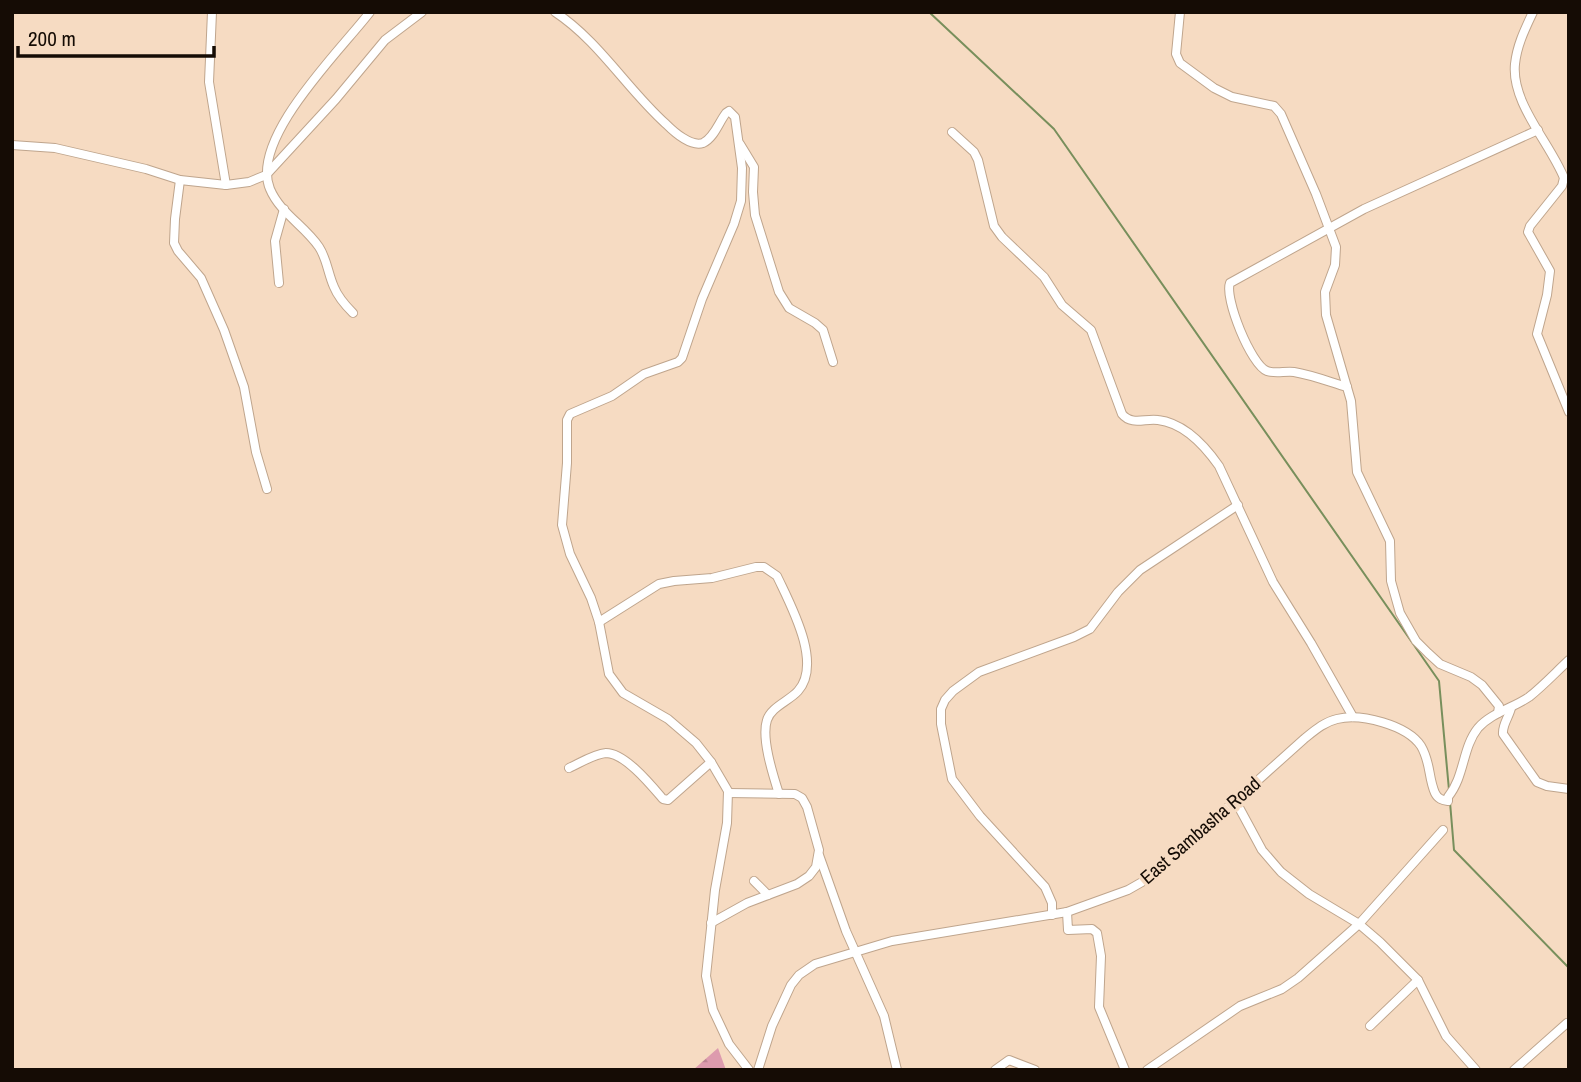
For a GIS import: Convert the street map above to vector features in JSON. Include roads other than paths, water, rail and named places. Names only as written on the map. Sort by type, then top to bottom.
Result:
[{"type":"street","points":[[212,12],[209,82],[226,185]]},
{"type":"street","points":[[353,313],[334,290],[319,247],[273,196],[266,175],[276,141],[295,104],[370,12]]},
{"type":"street","points":[[12,145],[55,148],[146,169],[180,180],[226,185],[246,183],[266,175],[336,99],[385,40],[422,12]]},
{"type":"street","points":[[555,12],[568,16],[674,132],[695,144],[701,143],[711,136],[729,111],[735,117],[742,192],[738,213],[702,299],[682,358],[678,362],[644,374],[612,396],[576,410],[567,420],[562,525],[570,554],[599,622],[604,659],[614,684],[638,704],[668,719],[696,743],[712,762],[728,793],[727,823],[706,968],[707,988],[713,1010],[729,1044],[749,1070]]},
{"type":"street","points":[[1180,12],[1176,54],[1180,63],[1214,88],[1232,97],[1278,108],[1329,228],[1336,255],[1325,290],[1325,307],[1353,413],[1357,472],[1390,541],[1391,581],[1403,618],[1416,640],[1435,660],[1482,685],[1499,706],[1498,713],[1529,696],[1569,660]]},
{"type":"street","points":[[1533,12],[1515,67],[1516,82],[1564,178],[1562,186],[1528,232],[1550,271],[1537,334],[1569,412]]},
{"type":"street","points":[[1347,387],[1302,374],[1268,372],[1261,368],[1231,306],[1228,293],[1232,282],[1329,228],[1430,177],[1538,130]]},
{"type":"street","points":[[952,132],[974,152],[978,160],[994,226],[1044,277],[1062,305],[1091,330],[1122,414],[1130,421],[1157,420],[1170,424],[1194,437],[1219,466],[1273,582],[1353,717]]},
{"type":"street","points":[[739,141],[754,167],[752,192],[755,215],[784,302],[795,312],[820,326],[833,362]]},
{"type":"street","points":[[180,180],[174,243],[201,278],[224,330],[244,387],[256,452],[267,489]]},
{"type":"street","points":[[279,283],[275,241],[284,209]]},
{"type":"street","points":[[1052,915],[1052,903],[1045,887],[980,816],[952,779],[941,724],[941,709],[945,700],[979,672],[1090,629],[1118,592],[1140,570],[1238,505]]},
{"type":"street","points":[[599,622],[659,584],[712,578],[756,567],[770,569],[776,576],[801,632],[807,660],[805,677],[800,688],[769,715],[766,723],[766,740],[779,794]]},
{"type":"street","points":[[1511,708],[1503,734],[1531,775],[1543,786],[1569,789]]},
{"type":"street","name":"East Sambasha Road","points":[[758,1070],[780,1007],[791,985],[799,975],[824,960],[892,942],[1067,912],[1128,890],[1149,877],[1317,729],[1337,719],[1353,717],[1399,728],[1419,743],[1430,763],[1435,793],[1442,800],[1448,800],[1461,776],[1475,732],[1487,719],[1498,713]]},
{"type":"street","points":[[569,768],[605,753],[615,755],[641,775],[663,799],[668,800],[712,762]]},
{"type":"street","points":[[728,793],[798,795],[805,802],[820,855],[855,951],[884,1016],[897,1070]]},
{"type":"street","points":[[1235,800],[1262,850],[1281,873],[1309,894],[1359,924],[1418,980],[1446,1036],[1476,1070]]},
{"type":"street","points":[[1147,1070],[1240,1006],[1272,993],[1298,978],[1359,924],[1443,830]]},
{"type":"street","points":[[711,923],[747,903],[804,880],[816,867],[820,855]]},
{"type":"street","points":[[754,881],[768,895]]},
{"type":"street","points":[[1067,912],[1069,931],[1092,929],[1097,933],[1101,956],[1099,1007],[1125,1070]]},
{"type":"street","points":[[1370,1026],[1418,980]]},
{"type":"street","points":[[1514,1070],[1567,1023]]},
{"type":"street","points":[[995,1070],[1009,1060],[1035,1070]]},
{"type":"waterway","points":[[929,12],[1054,129],[1439,681],[1449,790]]},
{"type":"waterway","points":[[1450,802],[1454,850],[1569,968]]}]
